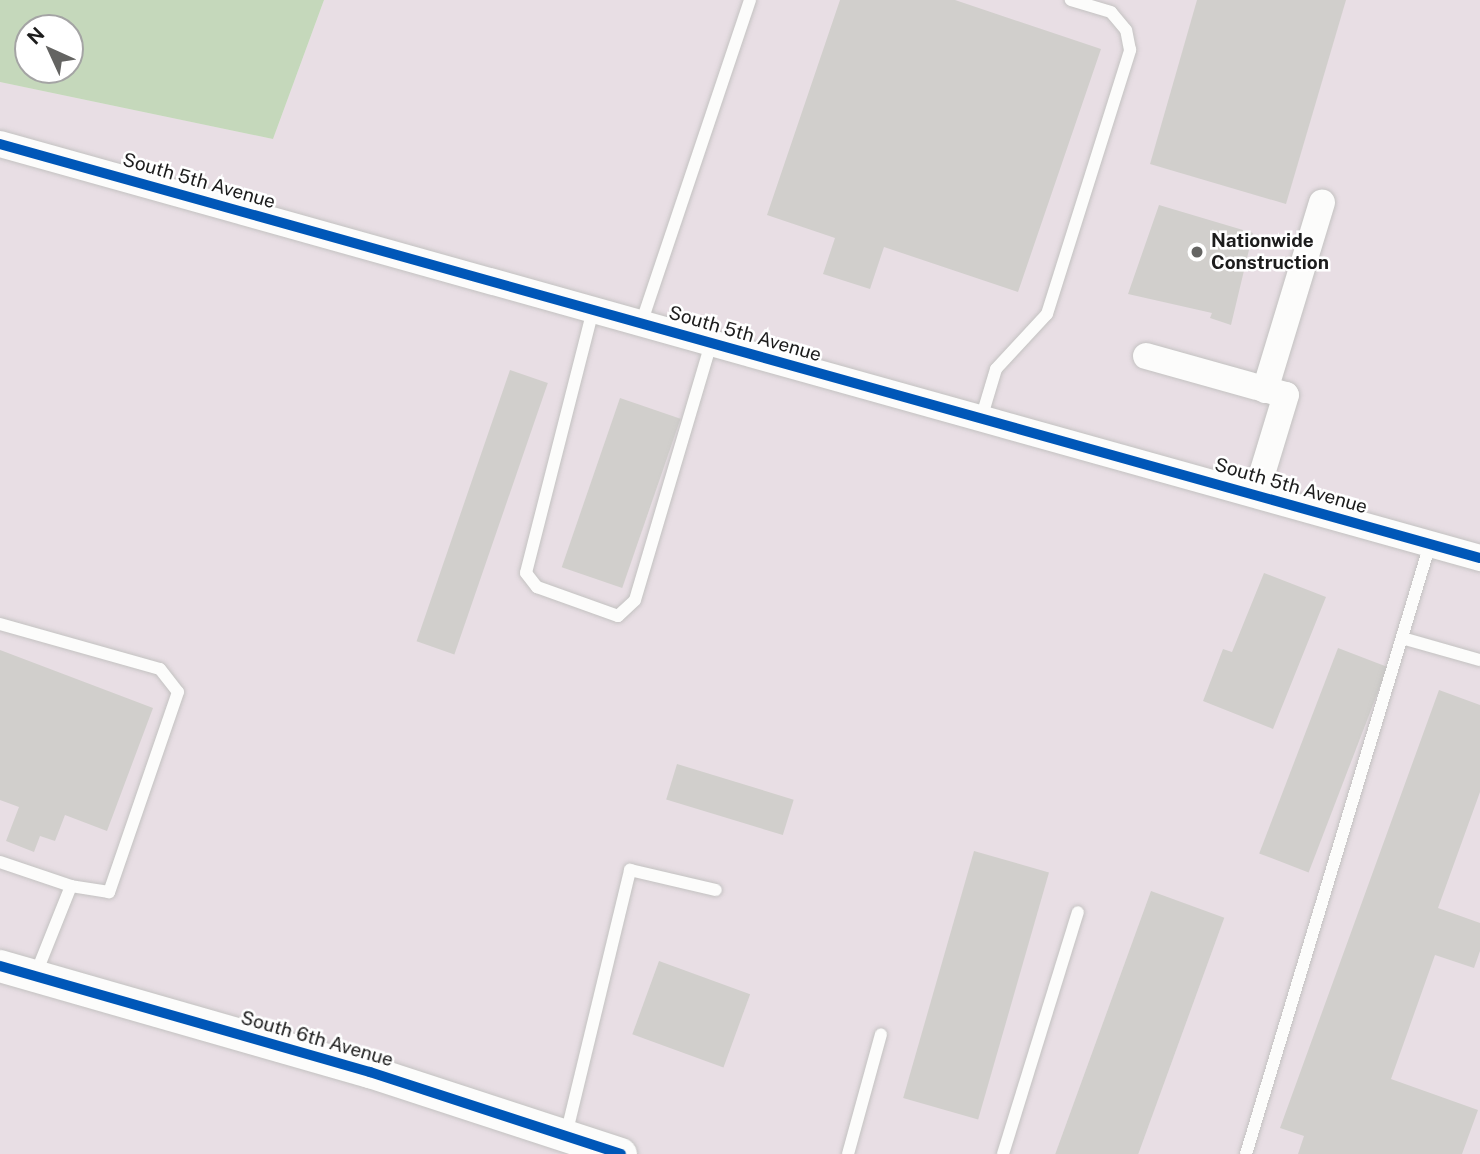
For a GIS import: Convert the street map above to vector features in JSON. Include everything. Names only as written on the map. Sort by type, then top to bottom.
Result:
[{"type":"street","name":"South 5th Avenue","points":[[0,144],[1480,558]]},
{"type":"street","points":[[1265,390],[1322,202]]},
{"type":"street","points":[[1146,356],[1286,395],[1256,494]]},
{"type":"street","name":"South 6th Avenue","points":[[0,966],[621,1154]]},
{"type":"lane","points":[[641,324],[750,0]]},
{"type":"lane","points":[[981,419],[996,369],[1048,314],[1130,50],[1126,30],[1111,12],[1071,0]]},
{"type":"lane","points":[[593,310],[526,573],[537,587],[618,616],[635,600],[711,343]]},
{"type":"lane","points":[[1246,1154],[1430,544]]},
{"type":"lane","points":[[0,624],[160,669],[175,683],[177,692],[109,892],[71,886],[0,862]]},
{"type":"lane","points":[[1402,638],[1480,660]]},
{"type":"lane","points":[[566,1136],[630,870],[716,890]]},
{"type":"lane","points":[[34,976],[71,886]]},
{"type":"lane","points":[[1003,1154],[1078,912]]},
{"type":"lane","points":[[849,1154],[881,1034]]},
{"type":"shaded area","points":[[324,0],[1480,0],[1480,1154],[0,1154],[0,82],[273,139]]},
{"type":"green space","points":[[0,0],[324,0],[273,139],[0,82]]},
{"type":"building","points":[[840,0],[955,0],[1101,49],[1018,292],[884,247],[870,289],[823,274],[835,238],[767,215]]},
{"type":"building","points":[[1197,0],[1346,0],[1286,204],[1150,164]]},
{"type":"building","name":"Nationwide Construction","points":[[1159,205],[1253,233],[1231,325],[1210,318],[1212,313],[1128,294]]},
{"type":"building","points":[[510,370],[548,383],[454,654],[417,641]]},
{"type":"building","points":[[620,398],[681,419],[622,588],[562,567]]},
{"type":"building","points":[[1264,573],[1326,597],[1273,729],[1203,701],[1223,649],[1232,652]]},
{"type":"building","points":[[1338,648],[1387,667],[1309,872],[1259,853]]},
{"type":"building","points":[[0,650],[153,708],[107,831],[65,815],[55,841],[40,836],[34,852],[6,841],[19,807],[0,800]]},
{"type":"building","points":[[1439,690],[1480,705],[1480,792],[1438,908],[1480,923],[1480,951],[1474,968],[1435,955],[1391,1079],[1478,1110],[1462,1154],[1298,1154],[1304,1136],[1280,1128]]},
{"type":"building","points":[[677,764],[794,800],[783,835],[666,799]]},
{"type":"building","points":[[974,851],[1049,872],[978,1120],[903,1098]]},
{"type":"building","points":[[1151,891],[1224,918],[1138,1154],[1055,1154]]},
{"type":"building","points":[[659,961],[750,994],[723,1067],[632,1034]]},
{"type":"cycle path","points":[[0,144],[1480,558]]},
{"type":"cycle path","points":[[0,966],[370,1072],[621,1154]]},
{"type":"place","name":"Nationwide Construction","points":[[1197,252]]}]
